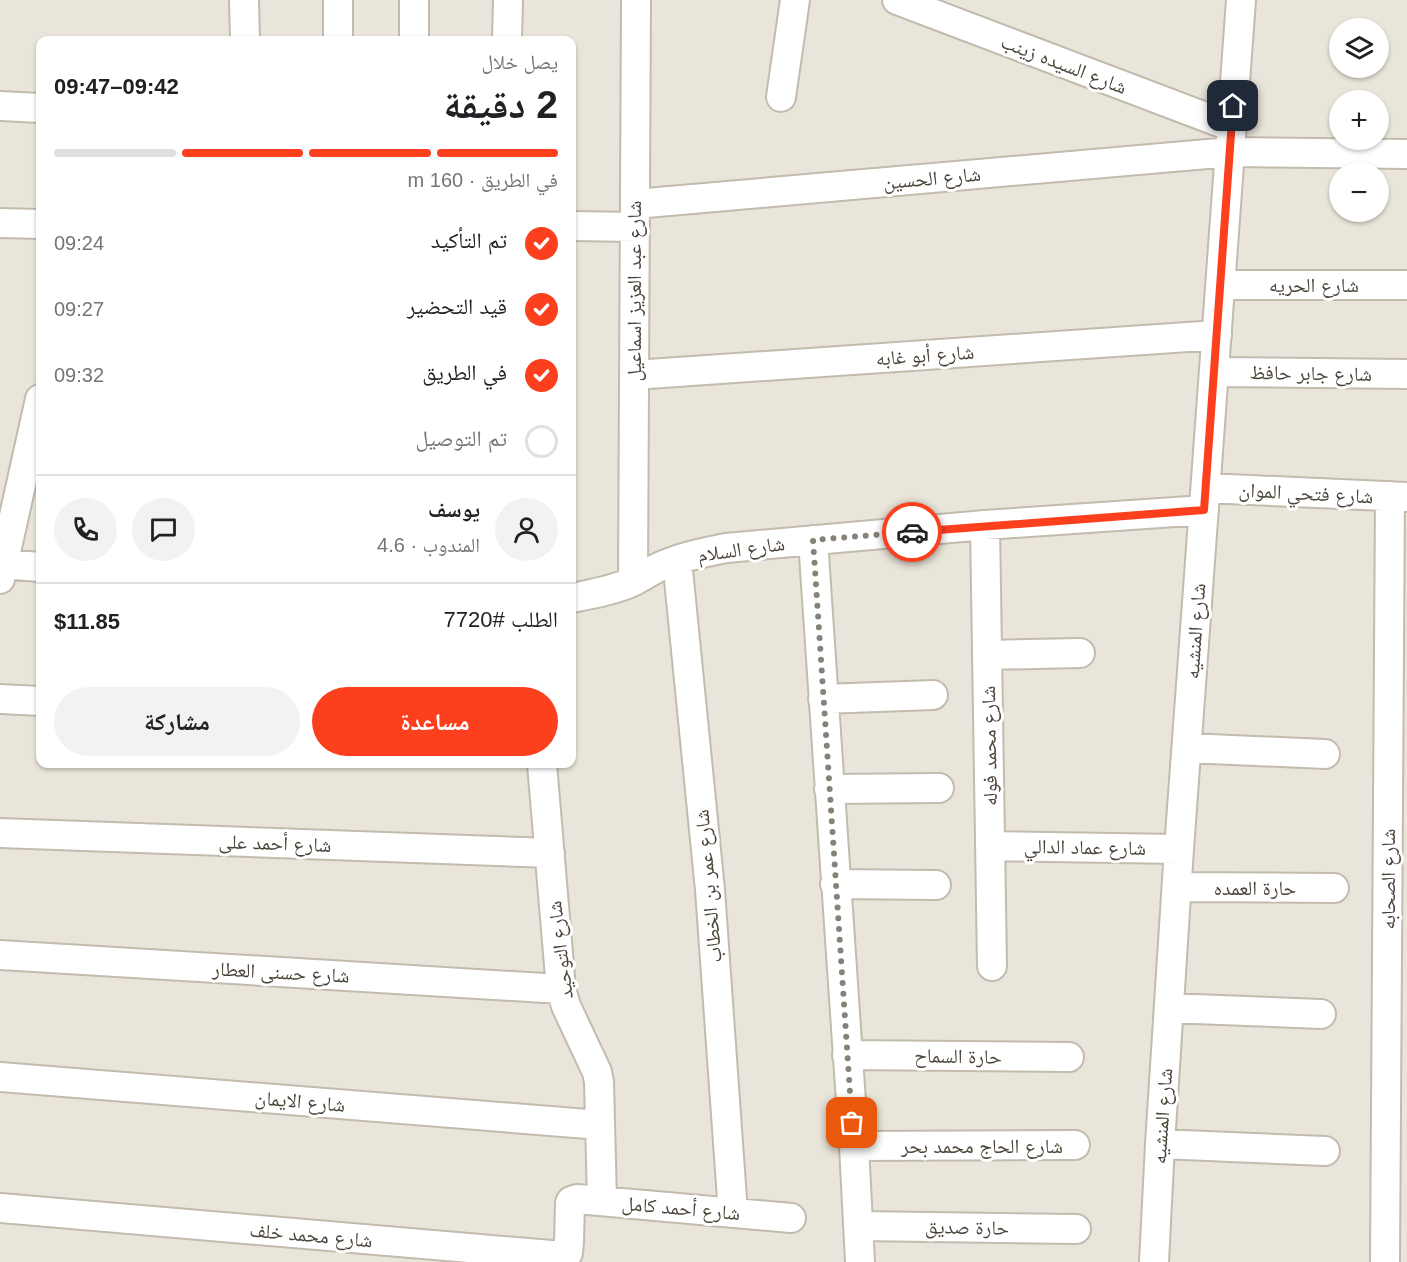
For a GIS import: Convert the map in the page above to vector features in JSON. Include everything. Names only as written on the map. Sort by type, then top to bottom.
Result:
[{"type":"street","points":[[244,0],[245,36]]},
{"type":"street","points":[[338,0],[338,36]]},
{"type":"street","points":[[414,0],[414,36]]},
{"type":"street","points":[[507,36],[508,0]]},
{"type":"street","name":"شارع عبد العزيز اسماعيل","points":[[633,581],[636,0]]},
{"type":"street","points":[[781,97],[795,0]]},
{"type":"street","name":"شارع السيده زينب","points":[[897,0],[1231,140]]},
{"type":"street","name":"شارع المنشيه","points":[[1154,1262],[1179,849],[1241,0]]},
{"type":"street","points":[[0,106],[36,108]]},
{"type":"street","name":"شارع الحسين","points":[[576,225],[635,215],[1231,140],[1407,154]]},
{"type":"street","points":[[0,223],[36,224]]},
{"type":"street","name":"شارع الحريه","points":[[1221,285],[1407,285]]},
{"type":"street","name":"شارع أبو غابه","points":[[634,375],[1217,335]]},
{"type":"street","name":"شارع جابر حافظ","points":[[1215,372],[1407,374]]},
{"type":"street","points":[[36,425],[1,572],[36,568]]},
{"type":"street","name":"شارع فتحي الموان","points":[[1205,499],[1398,497]]},
{"type":"street","name":"شارع الصحابه","points":[[1385,1262],[1398,497]]},
{"type":"street","name":"شارع السلام","points":[[576,597],[633,581],[677,560],[726,548],[985,525],[1205,499]]},
{"type":"street","name":"شارع محمد فوله","points":[[985,525],[992,966]]},
{"type":"street","points":[[813,540],[860,1262]]},
{"type":"street","name":"شارع عمر بن الخطاب","points":[[677,560],[710,890],[733,1213]]},
{"type":"street","points":[[987,655],[1080,653]]},
{"type":"street","points":[[823,699],[933,695]]},
{"type":"street","points":[[0,699],[36,701]]},
{"type":"street","points":[[1187,748],[1325,754]]},
{"type":"street","name":"شارع التوحيد","points":[[542,768],[561,989],[566,1006],[597,1072],[599,1082],[602,1201]]},
{"type":"street","points":[[829,789],[939,788]]},
{"type":"street","name":"شارع أحمد على","points":[[0,833],[550,853]]},
{"type":"street","name":"شارع عماد الدالي","points":[[990,846],[1179,849]]},
{"type":"street","points":[[835,884],[936,885]]},
{"type":"street","name":"حارة العمده","points":[[1177,887],[1334,888]]},
{"type":"street","name":"شارع حسنى العطار","points":[[0,955],[561,989]]},
{"type":"street","points":[[1169,1008],[1321,1014]]},
{"type":"street","name":"حارة السماح","points":[[848,1055],[1069,1058]]},
{"type":"street","name":"شارع الايمان","points":[[0,1077],[600,1125]]},
{"type":"street","points":[[1160,1144],[1325,1151]]},
{"type":"street","name":"شارع الحاج محمد بحر","points":[[854,1146],[1075,1145]]},
{"type":"street","name":"شارع أحمد كامل","points":[[572,1201],[577,1199],[791,1218]]},
{"type":"street","name":"شارع محمد خلف","points":[[0,1208],[563,1256],[568,1253],[570,1242],[570,1203],[572,1201]]},
{"type":"street","name":"حارة صديق","points":[[858,1226],[1076,1229]]},
{"type":"shaded area","points":[[0,0],[1407,0],[1407,1262],[0,1262]]},
{"type":"way so far","points":[[852,1123],[813,540],[912,532]]},
{"type":"route","points":[[912,532],[1204,510],[1233,106]]}]
